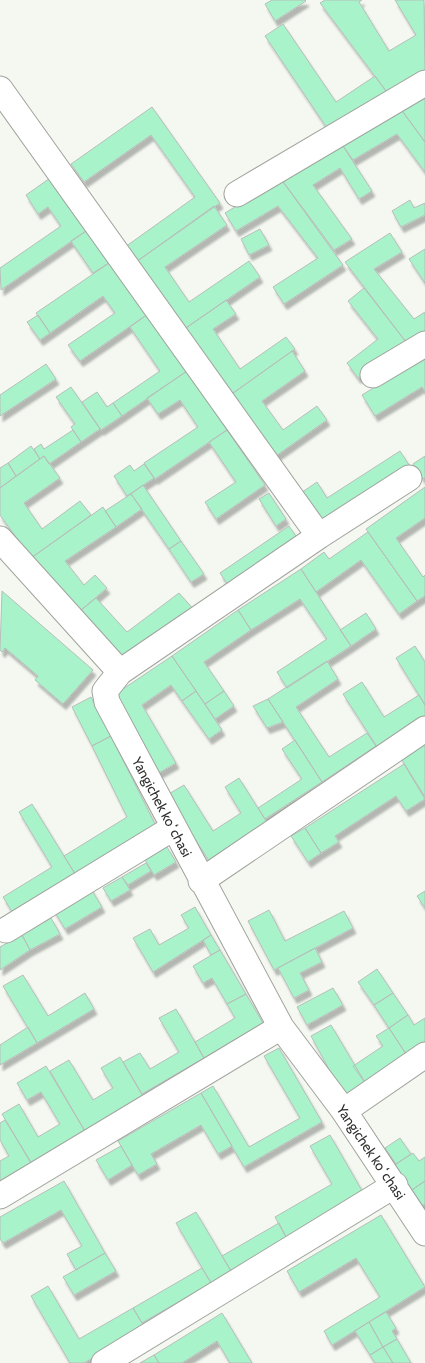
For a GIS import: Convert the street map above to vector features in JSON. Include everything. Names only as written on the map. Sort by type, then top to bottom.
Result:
[{"type":"street","points":[[237,194],[425,83]]},
{"type":"street","points":[[0,88],[319,536]]},
{"type":"street","points":[[373,375],[425,344]]},
{"type":"street","name":"Yangichek koʻchasi","points":[[409,478],[319,536],[120,672],[111,680],[105,691],[106,702],[281,1027],[344,1110],[425,1233]]},
{"type":"street","points":[[0,539],[120,672]]},
{"type":"street","points":[[201,881],[425,729]]},
{"type":"street","points":[[6,930],[173,828]]},
{"type":"street","points":[[0,1196],[281,1027]]},
{"type":"street","points":[[344,1110],[425,1055]]},
{"type":"street","points":[[104,1363],[394,1185]]},
{"type":"building","points":[[272,0],[306,1],[275,21],[265,4]]},
{"type":"building","points":[[325,0],[362,0],[359,2],[389,51],[416,35],[395,0],[424,0],[425,73],[389,95],[320,3]]},
{"type":"building","points":[[283,24],[336,102],[375,76],[389,95],[331,134],[265,36]]},
{"type":"building","points":[[425,92],[425,142],[400,108]]},
{"type":"building","points":[[152,107],[220,203],[136,262],[125,247],[195,197],[151,135],[84,182],[71,164]]},
{"type":"building","points":[[400,108],[425,142],[425,172],[397,134],[353,160],[341,143]]},
{"type":"building","points":[[341,143],[372,191],[359,199],[340,168],[313,185],[352,239],[334,250],[281,179]]},
{"type":"building","points":[[53,176],[89,229],[1,290],[0,268],[61,226],[48,207],[38,214],[26,195]]},
{"type":"building","points":[[281,179],[343,265],[284,304],[273,287],[318,258],[278,206],[236,231],[225,213]]},
{"type":"building","points":[[410,200],[414,208],[425,203],[425,215],[401,227],[392,211]]},
{"type":"building","points":[[214,206],[227,225],[165,267],[189,302],[249,261],[260,277],[183,330],[136,262]]},
{"type":"building","points":[[89,229],[112,261],[93,273],[71,241]]},
{"type":"building","points":[[260,229],[269,245],[249,255],[241,239]]},
{"type":"building","points":[[390,233],[402,252],[374,269],[414,319],[425,312],[425,339],[406,342],[345,262]]},
{"type":"building","points":[[425,249],[425,283],[409,259]]},
{"type":"building","points":[[112,261],[148,314],[80,361],[68,345],[115,313],[103,296],[50,333],[36,313]]},
{"type":"building","points":[[364,288],[406,342],[358,378],[347,363],[378,339],[348,301]]},
{"type":"building","points":[[226,300],[236,314],[213,329],[240,369],[286,337],[295,349],[229,396],[183,330]]},
{"type":"building","points":[[148,314],[187,371],[122,416],[113,403],[160,371],[130,327]]},
{"type":"building","points":[[38,315],[50,333],[40,340],[27,322]]},
{"type":"building","points":[[292,351],[305,371],[262,401],[283,430],[317,406],[327,420],[273,458],[229,396]]},
{"type":"building","points":[[425,356],[425,392],[422,387],[375,416],[362,395]]},
{"type":"building","points":[[46,364],[56,379],[0,416],[0,395]]},
{"type":"building","points":[[187,371],[227,430],[155,479],[144,463],[198,427],[180,400],[158,414],[147,398]]},
{"type":"building","points":[[71,387],[100,429],[81,442],[71,427],[75,424],[56,397]]},
{"type":"building","points":[[97,392],[107,407],[113,403],[122,416],[101,430],[82,402]]},
{"type":"building","points":[[73,430],[81,442],[49,464],[44,456],[40,459],[34,449],[41,444],[44,449]]},
{"type":"building","points":[[227,430],[265,485],[216,519],[205,502],[236,482],[209,442]]},
{"type":"building","points":[[31,446],[40,459],[16,476],[8,463]]},
{"type":"building","points":[[400,451],[411,468],[319,527],[298,495],[317,482],[327,498]]},
{"type":"building","points":[[44,456],[60,478],[24,503],[42,529],[80,501],[91,515],[31,558],[0,515],[0,488]]},
{"type":"building","points":[[425,456],[425,478],[423,479],[413,464]]},
{"type":"building","points":[[8,463],[16,476],[0,488],[0,468]]},
{"type":"building","points":[[144,464],[154,478],[127,496],[114,476],[130,465],[134,471]]},
{"type":"building","points":[[143,485],[181,541],[169,549],[131,494]]},
{"type":"building","points":[[425,487],[425,518],[396,538],[423,577],[425,575],[425,596],[417,601],[366,529]]},
{"type":"building","points":[[269,493],[286,519],[276,526],[259,499]]},
{"type":"building","points":[[131,494],[142,509],[116,527],[105,511]]},
{"type":"building","points":[[103,507],[116,527],[65,561],[84,585],[95,575],[107,588],[80,611],[31,558]]},
{"type":"building","points":[[289,526],[298,539],[228,585],[220,573]]},
{"type":"building","points":[[368,532],[417,601],[399,614],[361,560],[316,592],[301,569],[324,552],[329,559]]},
{"type":"building","points":[[181,541],[204,574],[191,582],[169,549]]},
{"type":"building","points":[[301,569],[351,646],[287,688],[277,672],[327,639],[300,599],[251,630],[238,610]]},
{"type":"building","points":[[2,591],[93,670],[63,704],[35,680],[38,676],[5,648],[2,652],[0,650]]},
{"type":"building","points":[[179,593],[196,612],[125,660],[80,611],[96,598],[127,632]]},
{"type":"building","points":[[238,610],[251,630],[204,662],[224,691],[205,704],[172,656]]},
{"type":"building","points":[[366,613],[376,629],[351,646],[340,630]]},
{"type":"building","points":[[415,646],[425,662],[425,705],[396,658]]},
{"type":"building","points":[[172,656],[196,691],[182,701],[171,685],[142,705],[176,763],[157,774],[114,695]]},
{"type":"building","points":[[327,661],[338,679],[296,707],[329,757],[367,733],[376,746],[322,782],[268,699]]},
{"type":"building","points":[[362,682],[384,717],[419,695],[425,705],[425,721],[379,750],[343,694]]},
{"type":"building","points":[[196,691],[222,730],[209,739],[182,701]]},
{"type":"building","points":[[224,691],[234,706],[215,719],[205,704]]},
{"type":"building","points":[[91,697],[111,736],[92,746],[72,707]]},
{"type":"building","points":[[268,699],[283,722],[267,728],[253,706]]},
{"type":"building","points":[[111,736],[157,828],[77,877],[64,856],[127,817],[92,746]]},
{"type":"building","points":[[295,740],[322,782],[265,819],[258,808],[302,779],[282,749]]},
{"type":"building","points":[[425,741],[425,797],[400,757]]},
{"type":"building","points":[[404,764],[425,799],[406,811],[396,796],[335,836],[339,842],[321,853],[305,828]]},
{"type":"building","points":[[239,778],[268,824],[209,861],[167,795],[184,785],[213,831],[241,813],[225,787]]},
{"type":"building","points":[[32,804],[77,877],[14,915],[3,897],[52,867],[19,812]]},
{"type":"building","points":[[305,828],[321,853],[308,862],[291,836]]},
{"type":"building","points":[[167,847],[176,862],[154,875],[145,860]]},
{"type":"building","points":[[146,863],[151,871],[128,885],[122,877]]},
{"type":"building","points":[[122,877],[130,890],[111,901],[103,888]]},
{"type":"building","points":[[90,887],[102,907],[65,929],[53,909]]},
{"type":"building","points":[[425,891],[425,908],[417,896]]},
{"type":"building","points":[[195,907],[211,935],[153,972],[133,938],[150,929],[159,945],[189,928],[181,915]]},
{"type":"building","points":[[269,910],[285,941],[344,911],[353,928],[274,970],[248,921]]},
{"type":"building","points":[[51,918],[60,934],[30,950],[22,935]]},
{"type":"building","points":[[22,935],[30,950],[0,970],[0,947]]},
{"type":"building","points":[[211,935],[220,950],[211,955],[203,940]]},
{"type":"building","points":[[315,948],[322,962],[300,973],[309,990],[294,998],[278,968]]},
{"type":"building","points":[[220,950],[246,994],[227,1004],[212,978],[203,983],[193,966]]},
{"type":"building","points":[[377,969],[393,993],[374,1005],[358,982]]},
{"type":"building","points":[[23,975],[48,1016],[85,993],[94,1009],[37,1043],[3,986]]},
{"type":"building","points":[[333,988],[343,1005],[307,1025],[297,1007]]},
{"type":"building","points":[[393,993],[408,1015],[389,1028],[374,1005]]},
{"type":"building","points":[[246,994],[263,1023],[204,1058],[195,1042],[235,1018],[227,1004]]},
{"type":"building","points":[[176,1009],[204,1058],[142,1094],[123,1062],[140,1053],[150,1069],[179,1052],[159,1018]]},
{"type":"building","points":[[408,1015],[414,1025],[425,1018],[425,1046],[408,1057],[389,1028]]},
{"type":"building","points":[[331,1025],[366,1084],[345,1099],[311,1036]]},
{"type":"building","points":[[28,1027],[37,1043],[0,1065],[0,1045]]},
{"type":"building","points":[[389,1028],[408,1057],[366,1084],[353,1066],[383,1046],[376,1036]]},
{"type":"building","points":[[279,1048],[322,1122],[244,1167],[201,1093],[213,1086],[249,1147],[300,1118],[264,1056]]},
{"type":"building","points":[[120,1057],[144,1098],[86,1133],[50,1071],[69,1060],[93,1100],[113,1088],[101,1068]]},
{"type":"building","points":[[46,1066],[86,1133],[32,1165],[2,1114],[19,1104],[38,1137],[60,1124],[41,1092],[27,1100],[17,1083]]},
{"type":"building","points":[[201,1093],[232,1146],[218,1154],[201,1125],[151,1154],[157,1164],[138,1175],[118,1141]]},
{"type":"building","points":[[5,1120],[34,1167],[0,1187],[0,1161],[9,1156],[0,1140],[0,1123]]},
{"type":"building","points":[[330,1135],[364,1194],[287,1239],[275,1217],[332,1184],[310,1146]]},
{"type":"building","points":[[400,1138],[411,1154],[396,1164],[385,1148]]},
{"type":"building","points":[[121,1146],[132,1165],[108,1180],[96,1160]]},
{"type":"building","points":[[413,1153],[419,1161],[425,1157],[425,1181],[409,1192],[393,1166]]},
{"type":"building","points":[[64,1181],[105,1253],[76,1270],[67,1254],[82,1246],[61,1210],[3,1243],[0,1239],[0,1217]]},
{"type":"building","points":[[425,1181],[425,1204],[420,1207],[409,1192]]},
{"type":"building","points":[[196,1212],[231,1271],[211,1283],[176,1223]]},
{"type":"building","points":[[381,1215],[425,1287],[332,1345],[324,1331],[380,1297],[356,1258],[299,1292],[287,1271]]},
{"type":"building","points":[[279,1223],[287,1239],[231,1271],[222,1256]]},
{"type":"building","points":[[105,1253],[116,1271],[74,1295],[63,1277]]},
{"type":"building","points":[[202,1268],[211,1283],[142,1323],[133,1308]]},
{"type":"building","points":[[48,1286],[79,1339],[133,1308],[145,1328],[84,1363],[70,1363],[31,1296]]},
{"type":"building","points":[[386,1312],[396,1328],[392,1331],[397,1339],[383,1347],[369,1322]]},
{"type":"building","points":[[222,1313],[252,1363],[230,1363],[217,1341],[182,1363],[159,1363],[154,1355]]},
{"type":"building","points":[[369,1322],[383,1347],[370,1355],[355,1331]]},
{"type":"building","points":[[397,1339],[411,1363],[393,1363],[383,1347]]},
{"type":"building","points":[[383,1347],[393,1363],[375,1363],[370,1355]]},
{"type":"building","points":[[154,1355],[159,1363],[140,1363]]}]
